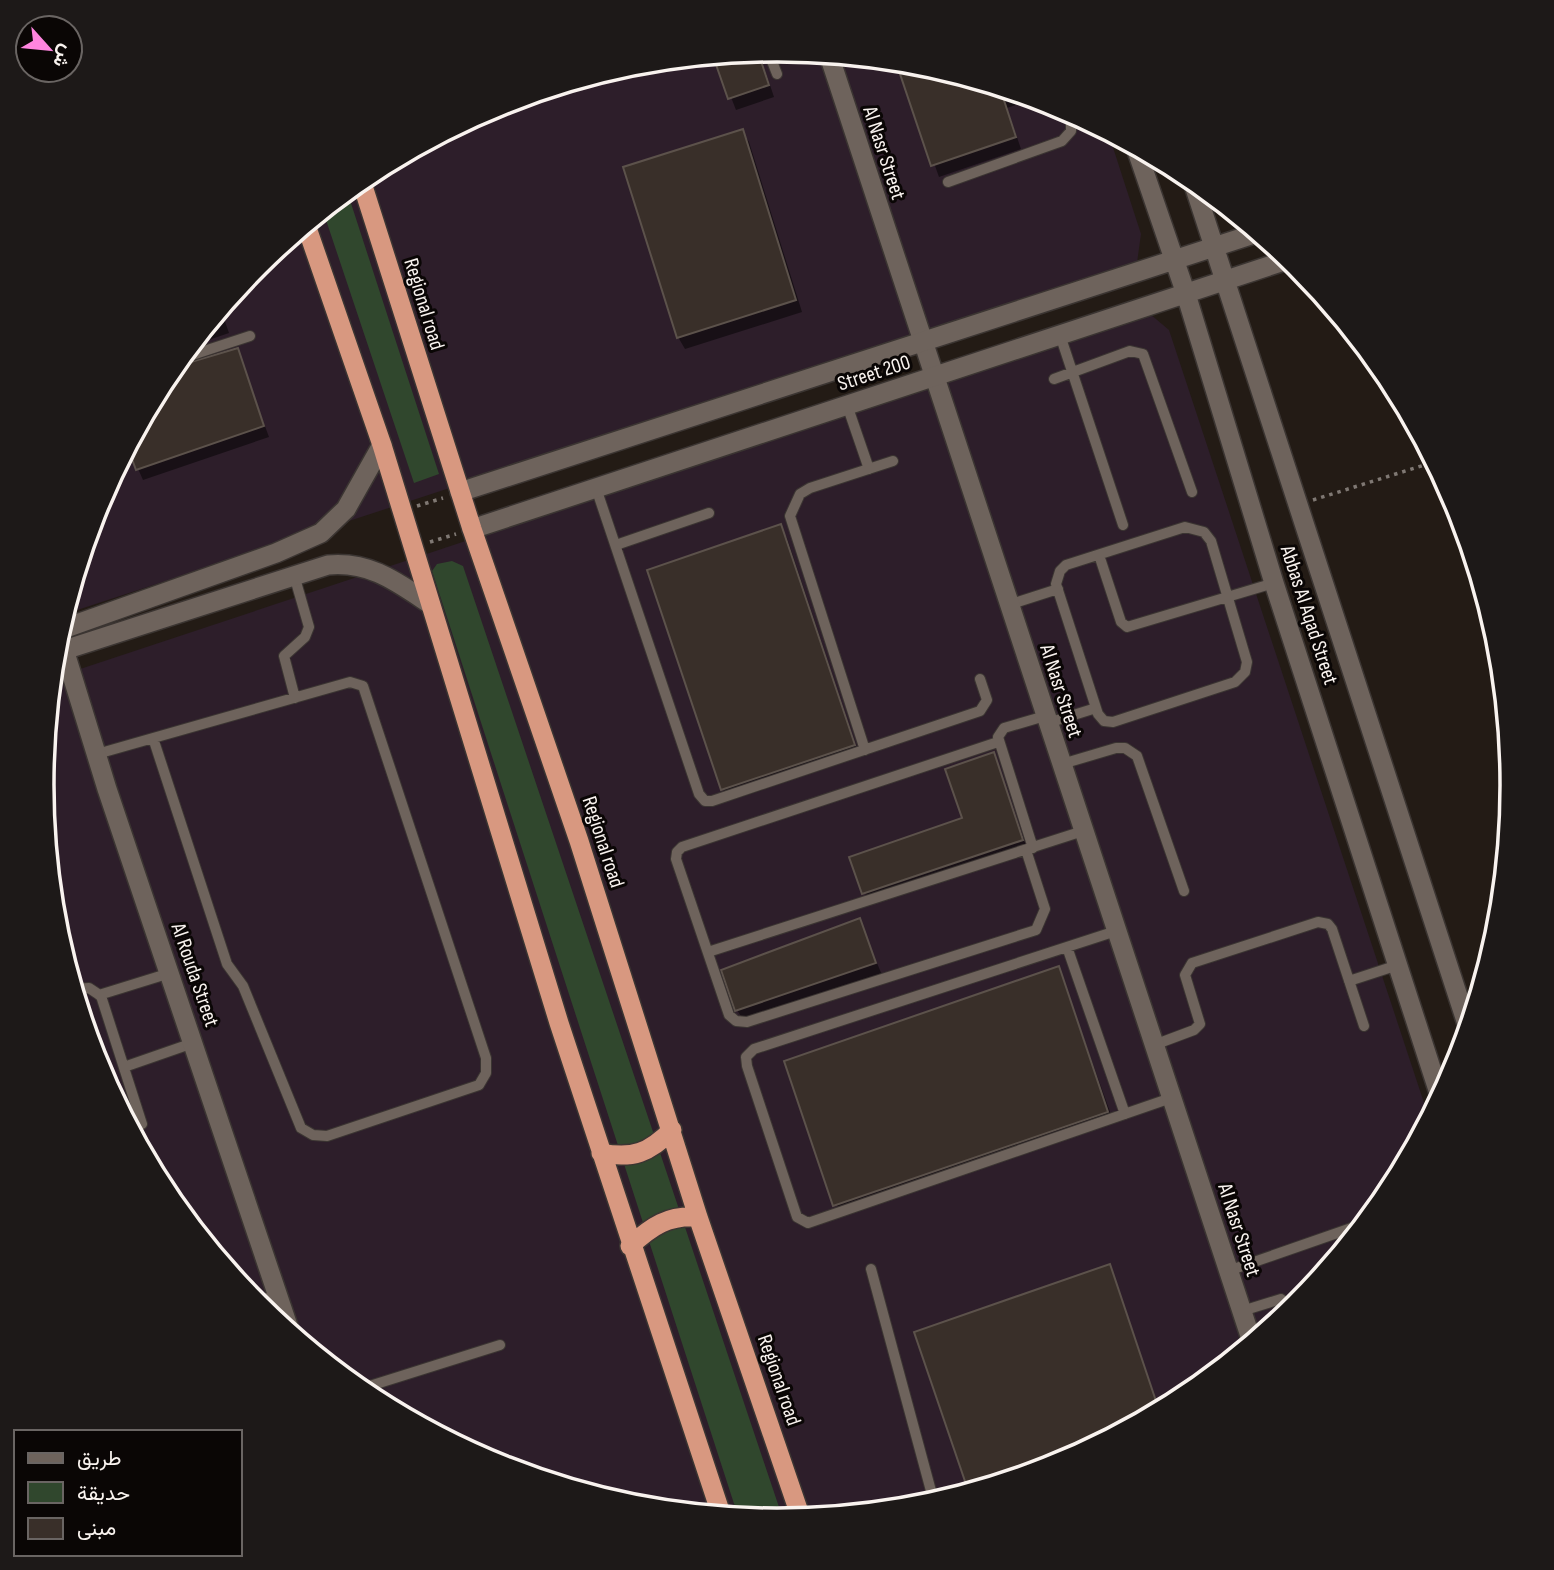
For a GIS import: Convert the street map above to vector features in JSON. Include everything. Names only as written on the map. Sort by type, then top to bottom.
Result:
[{"type":"highway","name":"Regional road","points":[[365,192],[471,529],[579,841],[698,1217],[798,1507]]},
{"type":"highway","points":[[309,234],[382,445],[630,1246],[718,1505]]},
{"type":"highway","points":[[601,1153],[624,1156],[642,1154],[672,1130]]},
{"type":"highway","points":[[630,1246],[663,1221],[682,1216],[698,1217]]},
{"type":"street","name":"Al Nasr Street","points":[[832,65],[1249,1332]]},
{"type":"street","name":"Abbas Al Aqad Street","points":[[1140,160],[1186,294],[1274,583],[1435,1083]]},
{"type":"street","name":"Abbas Al Aqad Street","points":[[1199,198],[1463,1011]]},
{"type":"street","name":"Street 200","points":[[460,492],[1247,237]]},
{"type":"street","name":"Street 200","points":[[471,529],[1277,264]]},
{"type":"street","points":[[70,638],[321,533],[346,509],[382,445]]},
{"type":"street","points":[[69,639],[328,565],[362,566],[379,571],[430,604]]},
{"type":"street","name":"Al Rouda Street","points":[[65,660],[284,1313]]},
{"type":"lane","points":[[772,62],[777,74]]},
{"type":"lane","points":[[948,182],[1062,141],[1073,126]]},
{"type":"lane","points":[[1060,335],[1123,525]]},
{"type":"lane","points":[[198,353],[250,336]]},
{"type":"lane","points":[[1054,379],[1130,351],[1143,354],[1192,492]]},
{"type":"lane","points":[[847,405],[869,469]]},
{"type":"lane","points":[[865,750],[790,516],[800,494],[810,488],[893,461]]},
{"type":"lane","points":[[596,488],[701,798],[712,801],[980,711],[987,700],[980,679]]},
{"type":"lane","points":[[616,545],[709,513]]},
{"type":"lane","points":[[1185,527],[1199,530],[1210,541],[1247,662],[1245,672],[1239,680],[1113,722],[1100,718],[1058,589],[1057,577],[1063,568],[1099,555],[1185,527]]},
{"type":"lane","points":[[1099,555],[1121,622],[1127,627],[1274,583]]},
{"type":"lane","points":[[294,575],[309,627],[305,637],[284,656],[295,698]]},
{"type":"lane","points":[[1008,605],[1058,589]]},
{"type":"lane","points":[[97,754],[153,738],[295,698],[350,682],[359,684],[366,691],[487,1066],[483,1079],[473,1088],[327,1136],[313,1135],[297,1122],[243,986],[227,964],[153,738]]},
{"type":"lane","points":[[998,742],[679,849],[676,859],[729,1015],[736,1021],[747,1023],[1036,930],[1042,923],[1045,909],[998,742],[1004,728],[1096,708]]},
{"type":"lane","points":[[1061,764],[1116,748],[1125,748],[1137,756],[1184,891]]},
{"type":"lane","points":[[708,952],[1083,831]]},
{"type":"lane","points":[[1154,1045],[1194,1030],[1200,1024],[1185,975],[1192,963],[1323,922],[1330,926],[1364,1026]]},
{"type":"lane","points":[[1116,932],[749,1052],[747,1066],[796,1213],[800,1220],[811,1222],[1171,1098]]},
{"type":"lane","points":[[1067,947],[1125,1114]]},
{"type":"lane","points":[[1349,981],[1398,965]]},
{"type":"lane","points":[[99,995],[170,973]]},
{"type":"lane","points":[[84,988],[89,988],[99,995],[142,1124]]},
{"type":"lane","points":[[124,1067],[194,1042]]},
{"type":"lane","points":[[1228,1271],[1346,1230]]},
{"type":"lane","points":[[871,1269],[931,1491]]},
{"type":"lane","points":[[268,1298],[278,1295]]},
{"type":"lane","points":[[1242,1311],[1283,1301]]},
{"type":"lane","points":[[373,1385],[500,1345]]},
{"type":"path","points":[[1297,505],[1425,465]]},
{"type":"path","points":[[402,511],[460,492]]},
{"type":"path","points":[[413,547],[471,529]]},
{"type":"shaded area","points":[[777,62],[871,68],[964,87],[1054,117],[1112,145],[1141,234],[1137,263],[76,610],[109,508],[129,465],[176,383],[234,308],[300,242],[375,184],[457,137],[500,117],[545,101],[636,76],[683,68]]},
{"type":"shaded area","points":[[1150,314],[1169,330],[1425,1105],[1378,1187],[1350,1225],[1320,1262],[1254,1328],[1179,1386],[1097,1433],[1054,1453],[964,1483],[918,1494],[871,1502],[777,1508],[683,1502],[590,1483],[545,1469],[500,1453],[416,1411],[375,1386],[300,1328],[234,1262],[176,1187],[151,1146],[109,1062],[79,972],[68,926],[60,879],[54,785],[63,675]]},
{"type":"green space","points":[[351,202],[439,474],[414,483],[326,221]]},
{"type":"green space","points":[[452,561],[463,566],[779,1508],[735,1506],[432,571],[437,564]]},
{"type":"building","points":[[762,63],[769,85],[728,99],[716,65]]},
{"type":"building","points":[[900,73],[964,87],[1004,99],[1016,137],[931,166]]},
{"type":"building","points":[[743,129],[796,300],[677,338],[623,167]]},
{"type":"building","points":[[238,348],[264,426],[136,470],[132,459],[176,383],[192,362]]},
{"type":"building","points":[[781,524],[855,745],[721,790],[647,570]]},
{"type":"building","points":[[994,752],[1023,840],[862,894],[849,857],[962,818],[945,769]]},
{"type":"building","points":[[860,918],[876,963],[735,1011],[721,970]]},
{"type":"building","points":[[1059,966],[1108,1112],[833,1206],[784,1061]]},
{"type":"building","points":[[1110,1264],[1156,1400],[1054,1453],[965,1483],[914,1332]]}]
